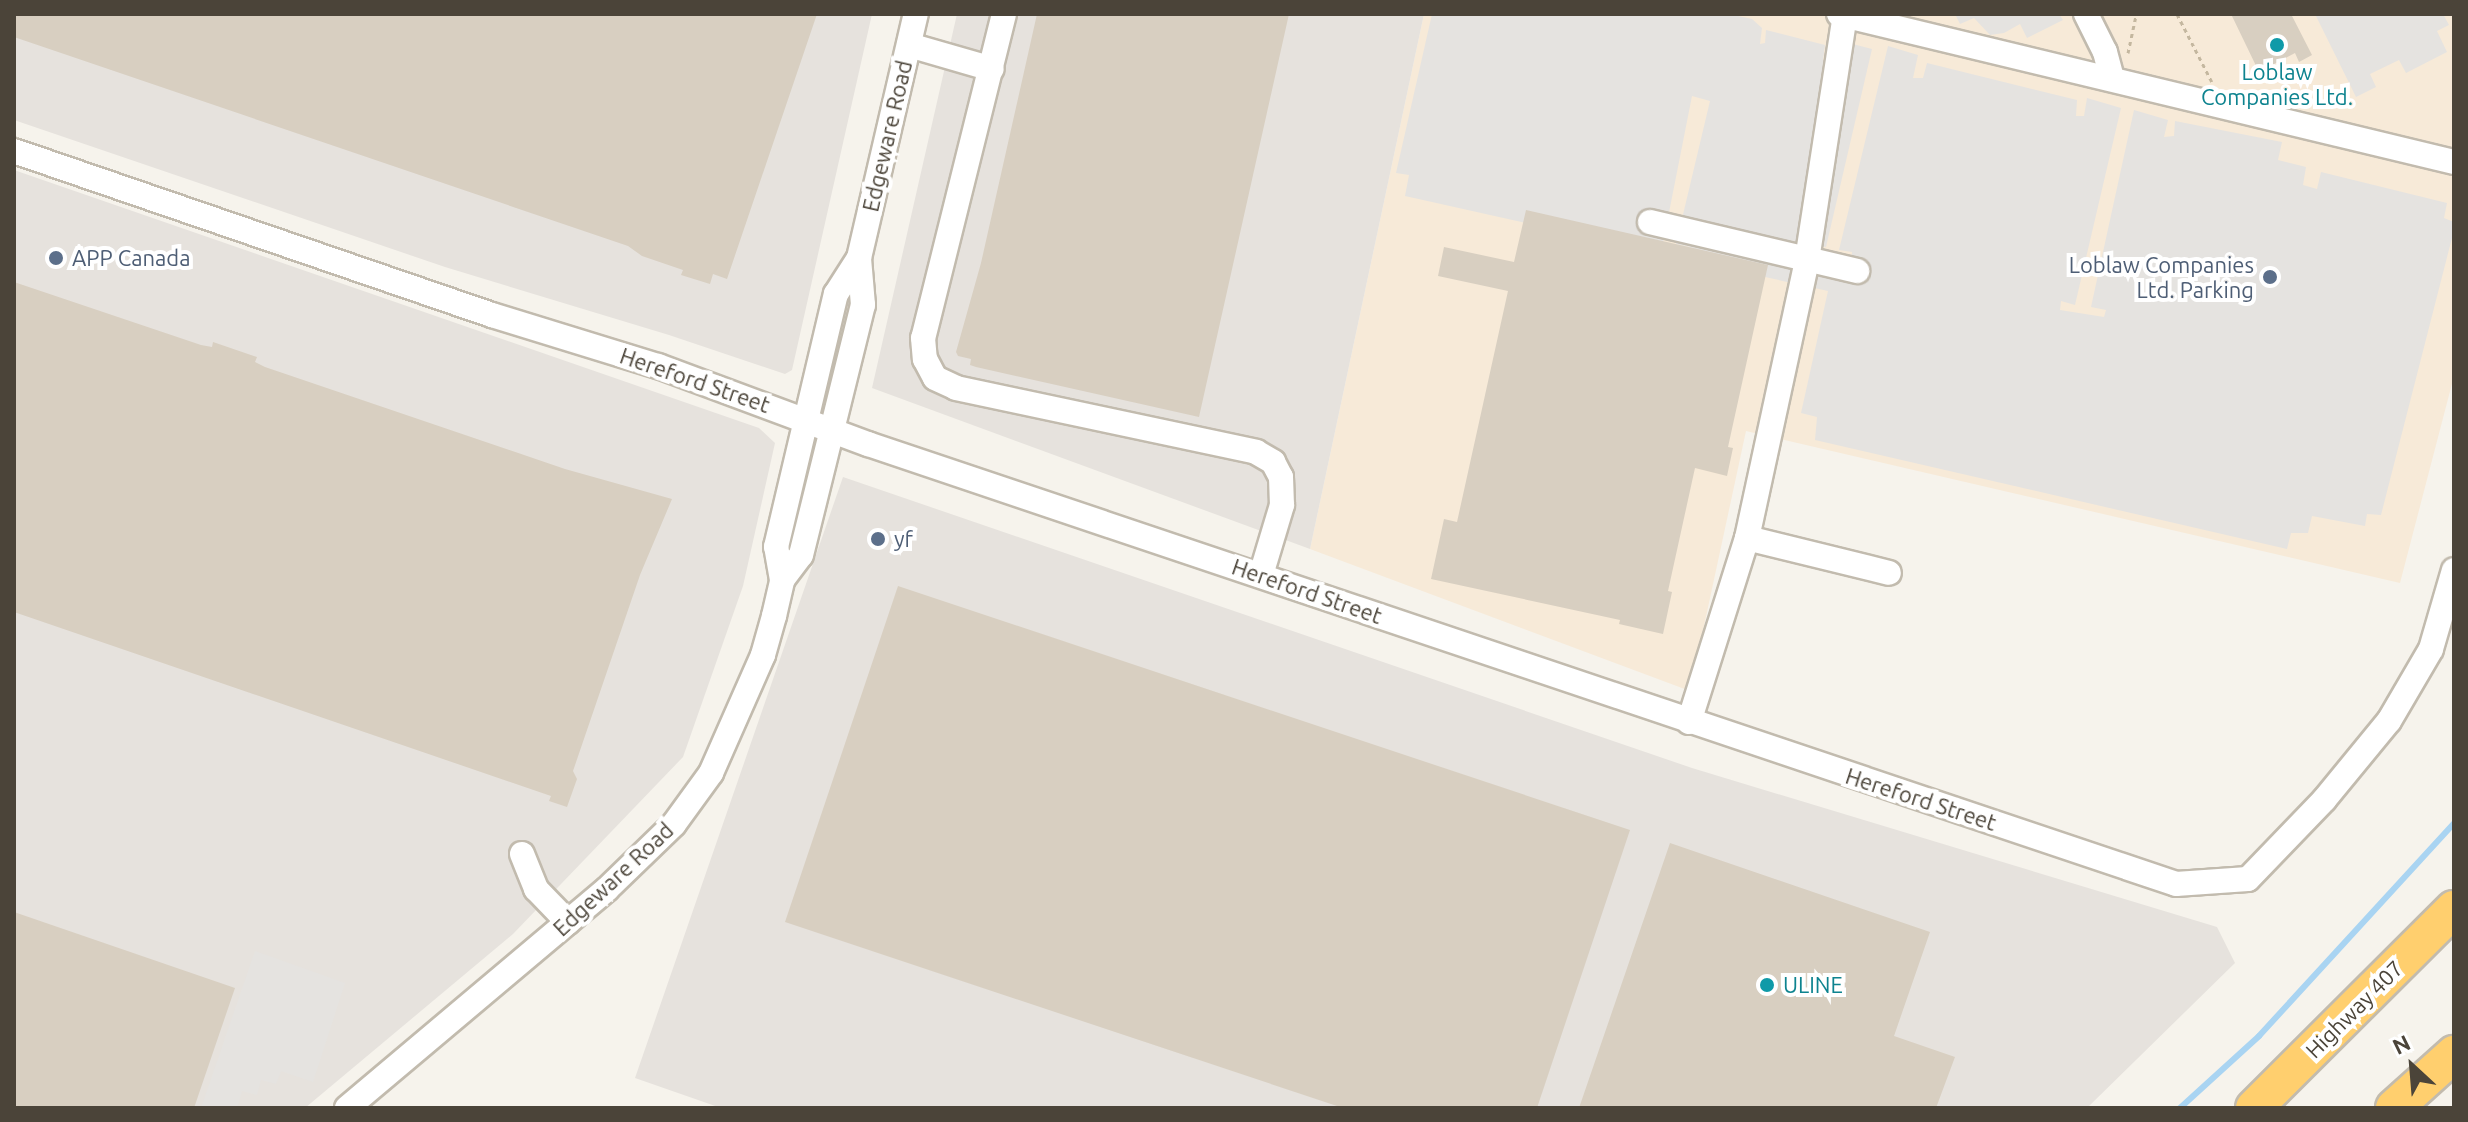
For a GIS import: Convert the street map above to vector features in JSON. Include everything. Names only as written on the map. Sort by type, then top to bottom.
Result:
[{"type":"highway","name":"Highway 407","points":[[2254,1108],[2454,909]]},
{"type":"highway","points":[[2394,1108],[2454,1054]]},
{"type":"street","name":"Edgeware Road","points":[[347,1108],[568,922],[674,824],[711,773],[763,655],[782,580],[801,555],[863,305],[859,258],[916,14]]},
{"type":"street","points":[[1004,14],[923,338],[925,359],[935,378],[956,388],[1256,452],[1273,462],[1281,477],[1282,505],[1261,575]]},
{"type":"street","points":[[2086,14],[2117,81]]},
{"type":"street","points":[[1689,722],[1747,538],[1807,260],[1842,15],[2224,107],[2453,158]]},
{"type":"street","points":[[909,45],[992,69]]},
{"type":"street","name":"Hereford Street","points":[[14,151],[492,315],[658,366],[832,431],[2176,884],[2248,879],[2324,800],[2389,721],[2431,649],[2454,570]]},
{"type":"street","points":[[1650,222],[1857,271]]},
{"type":"street","name":"Edgeware Road","points":[[782,580],[776,547],[836,294],[859,258]]},
{"type":"street","points":[[1747,538],[1889,573]]},
{"type":"street","points":[[522,854],[536,889],[568,922]]},
{"type":"path","points":[[2117,81],[2136,14]]},
{"type":"path","points":[[2177,14],[2224,107]]},
{"type":"shaded area","points":[[14,14],[872,14],[792,370],[785,374],[445,267],[14,120]]},
{"type":"shaded area","points":[[957,14],[1424,14],[1310,549],[872,388]]},
{"type":"shaded area","points":[[1424,14],[2454,14],[2454,376],[2400,583],[1746,431],[1690,691],[1310,549]]},
{"type":"shaded area","name":"Loblaw Companies Ltd. Parking","points":[[1432,14],[1729,14],[1752,19],[1762,28],[1760,44],[1765,43],[1766,30],[1825,45],[1823,60],[1831,60],[1837,40],[1872,49],[1826,247],[1810,243],[1808,251],[1851,262],[1852,252],[1839,250],[1888,46],[1918,55],[1913,78],[1923,78],[1927,63],[2077,100],[2076,116],[2084,116],[2087,98],[2121,108],[2075,305],[2061,301],[2060,310],[2104,317],[2106,310],[2091,307],[2134,110],[2168,120],[2164,137],[2174,136],[2175,121],[2282,142],[2278,160],[2306,167],[2303,185],[2317,189],[2321,172],[2447,203],[2444,218],[2454,222],[2454,230],[2381,515],[2367,514],[2365,526],[2312,516],[2308,533],[2291,533],[2287,549],[1815,440],[1817,417],[1801,413],[1828,291],[1688,260],[1690,247],[1676,244],[1710,101],[1692,96],[1661,253],[1405,196],[1409,175],[1396,173]]},
{"type":"shaded area","points":[[1955,14],[2059,14],[2063,20],[2027,38],[2020,24],[2004,33],[1990,35],[1974,18],[1960,24]]},
{"type":"shaded area","points":[[2315,14],[2443,14],[2449,25],[2437,31],[2447,52],[2406,73],[2399,60],[2370,74],[2376,87],[2356,97]]},
{"type":"shaded area","points":[[14,170],[759,428],[775,443],[743,586],[683,757],[513,934],[305,1108],[14,1108]]},
{"type":"shaded area","points":[[843,477],[1692,768],[2217,927],[2235,963],[2087,1108],[721,1108],[635,1078]]},
{"type":"shaded area","points":[[255,951],[345,983],[313,1082],[281,1071],[276,1084],[261,1080],[257,1095],[242,1091],[237,1108],[201,1108]]},
{"type":"building","points":[[14,14],[817,14],[727,279],[713,274],[710,284],[681,275],[683,270],[642,256],[628,246],[14,37]]},
{"type":"building","points":[[1037,14],[1289,14],[1199,417],[976,367],[970,365],[971,359],[958,356],[956,352],[981,263]]},
{"type":"building","name":"Loblaw Companies Ltd.","points":[[2231,14],[2291,14],[2312,55],[2299,62],[2295,53],[2259,72]]},
{"type":"building","points":[[1526,210],[1768,265],[1728,447],[1733,448],[1727,476],[1695,468],[1668,591],[1672,592],[1663,634],[1619,624],[1620,620],[1431,579],[1444,519],[1457,522],[1508,291],[1438,276],[1444,247],[1514,262]]},
{"type":"building","points":[[14,282],[201,345],[212,347],[213,342],[257,357],[255,362],[265,367],[565,469],[672,499],[640,575],[573,771],[577,779],[567,807],[549,801],[551,796],[14,612]]},
{"type":"building","points":[[898,586],[1630,830],[1537,1108],[1343,1108],[785,922]]},
{"type":"building","name":"ULINE","points":[[1670,843],[1930,932],[1894,1036],[1955,1057],[1936,1108],[1579,1108]]},
{"type":"building","points":[[14,912],[235,988],[194,1108],[14,1108]]},
{"type":"waterway","points":[[2180,1108],[2259,1036],[2454,823]]},
{"type":"place","name":"Loblaw Companies Ltd.","points":[[2277,45]]},
{"type":"place","name":"APP Canada","points":[[56,258]]},
{"type":"place","name":"Loblaw Companies Ltd. Parking","points":[[2270,277]]},
{"type":"place","name":"yf","points":[[878,539]]},
{"type":"place","name":"ULINE","points":[[1767,985]]}]
